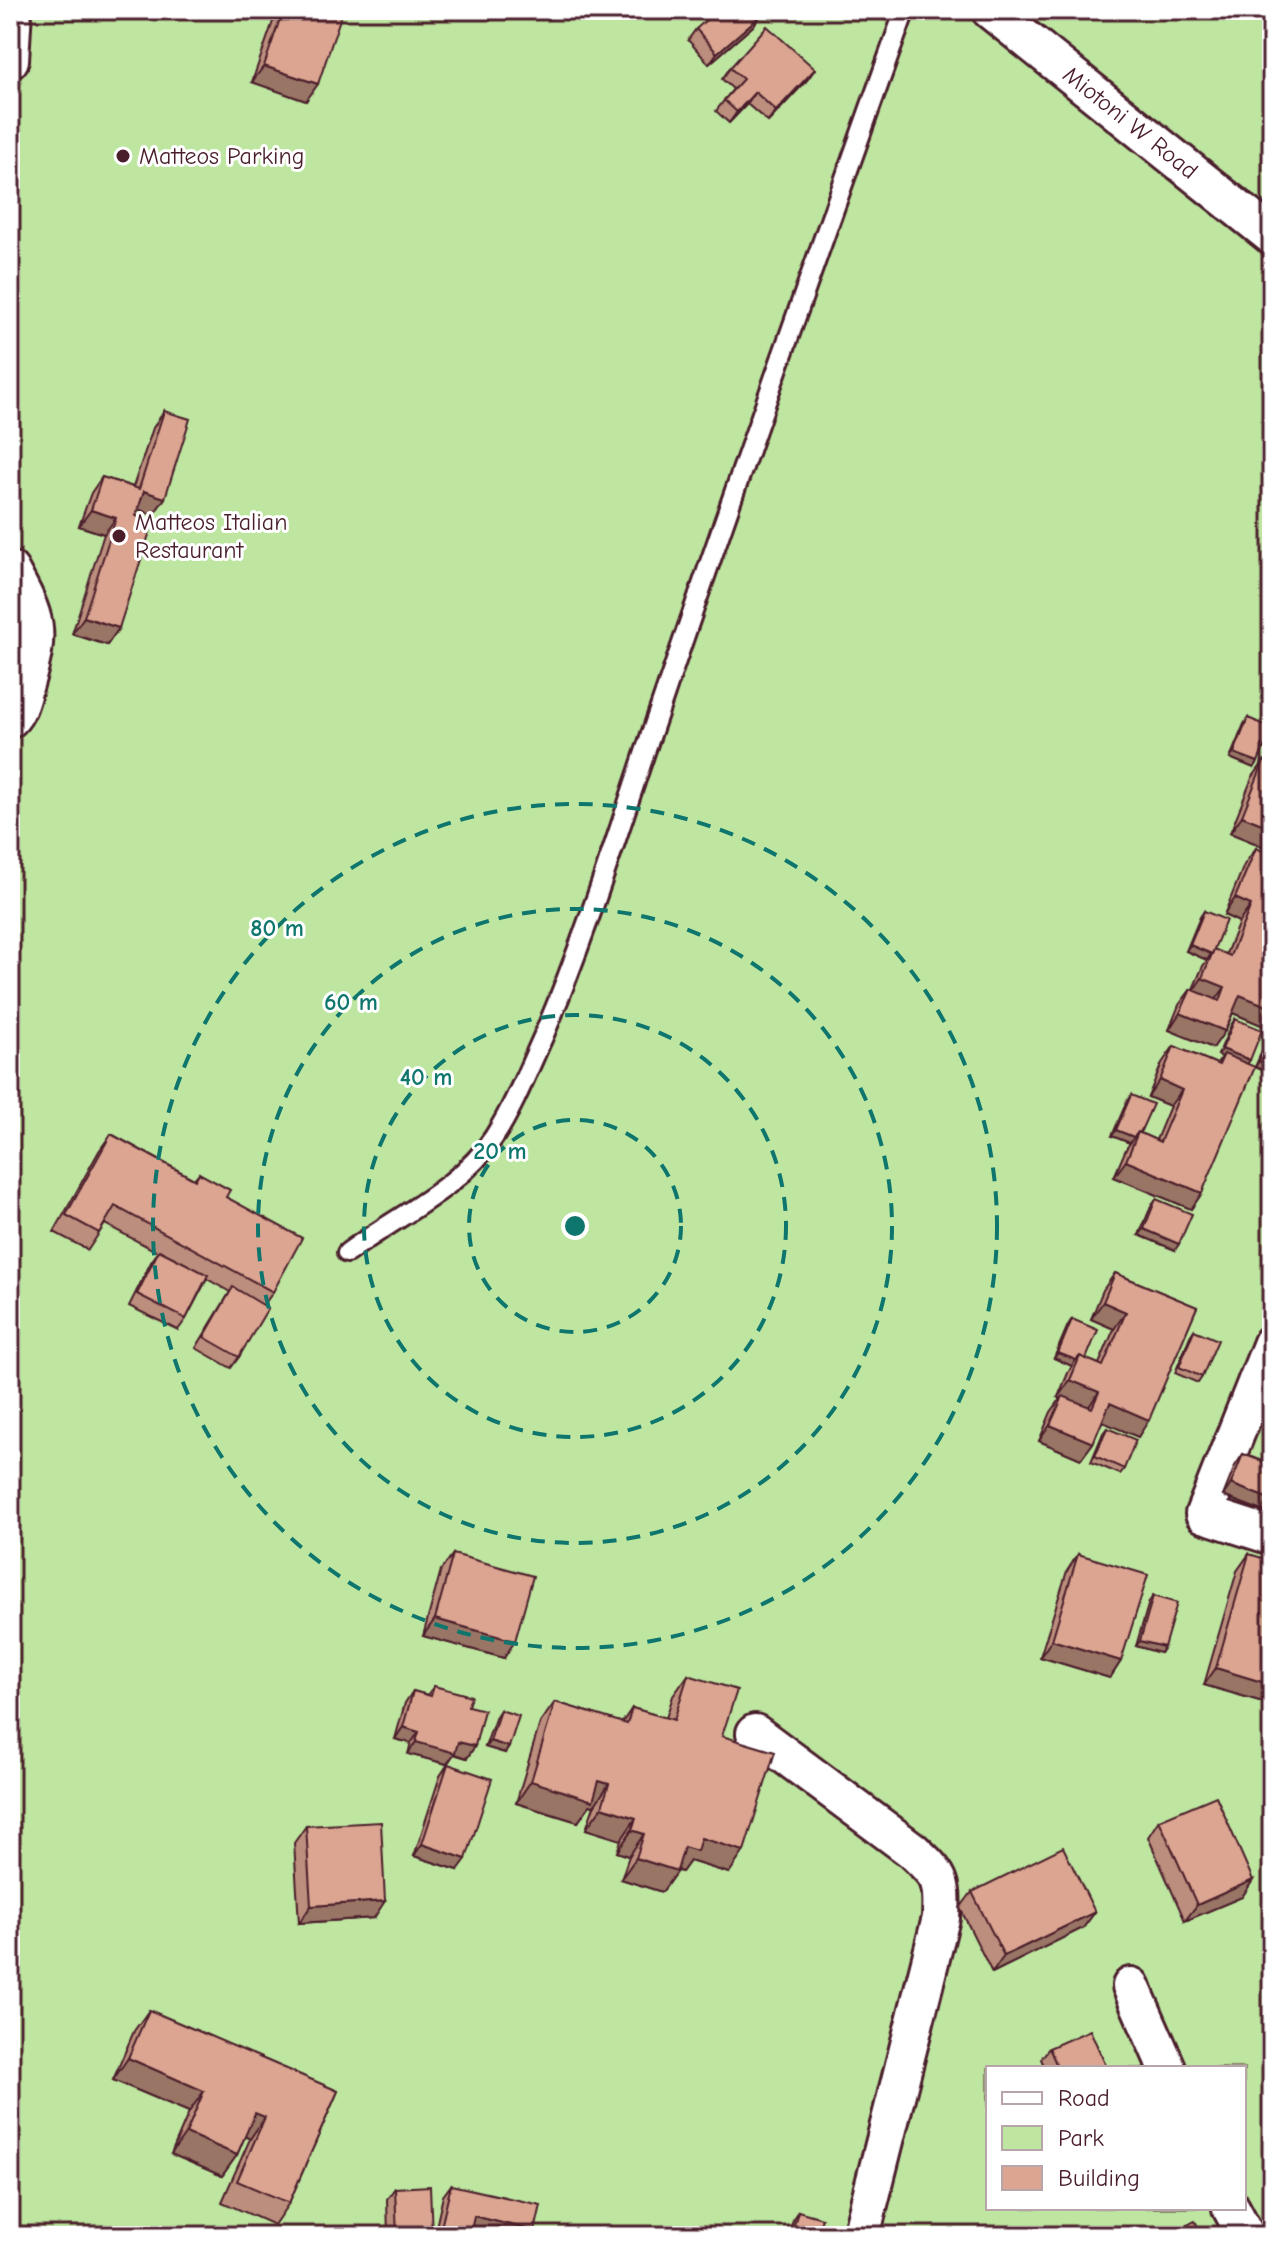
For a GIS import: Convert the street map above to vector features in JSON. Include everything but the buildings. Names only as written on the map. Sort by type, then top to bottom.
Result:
[{"type":"street","points":[[10,60],[13,10]]},
{"type":"street","name":"Miotoni W Road","points":[[990,10],[1272,236]]},
{"type":"street","points":[[10,570],[28,603],[35,626],[33,658],[18,708],[10,719]]},
{"type":"street","points":[[1272,1343],[1204,1514],[1272,1536]]},
{"type":"street","points":[[755,1733],[912,1850],[934,1871],[943,1892],[941,1918],[861,2236]]},
{"type":"street","points":[[1131,1986],[1166,2066]]},
{"type":"street","points":[[1232,2210],[1246,2236]]},
{"type":"lane","points":[[347,1253],[379,1229],[434,1196],[464,1171],[493,1139],[524,1079],[567,981],[740,472],[905,10]]},
{"type":"green space","points":[[10,10],[1272,10],[1272,2236],[10,2236]]},
{"type":"place","name":"Matteos Parking","points":[[123,156]]},
{"type":"place","name":"Matteos Italian Restaurant","points":[[119,536]]}]
